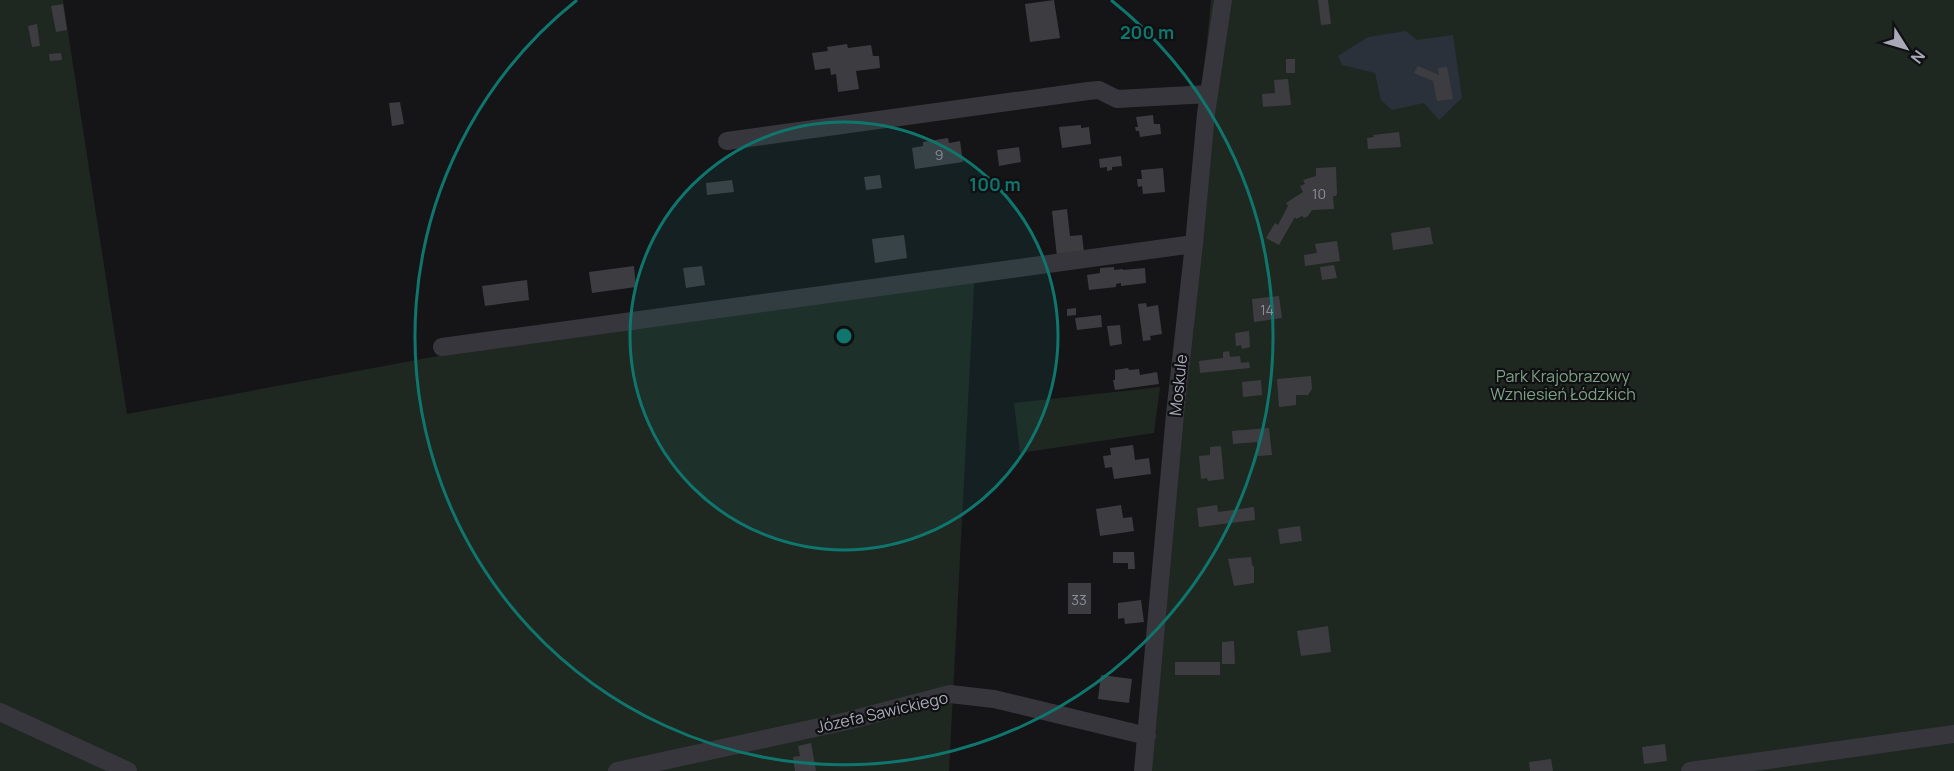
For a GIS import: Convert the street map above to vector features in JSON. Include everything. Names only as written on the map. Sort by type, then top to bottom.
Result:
[{"type":"street","name":"Moskule","points":[[1143,771],[1175,414],[1209,94],[1222,0]]},
{"type":"street","points":[[727,141],[1088,91],[1099,90],[1117,99],[1209,94]]},
{"type":"street","points":[[442,347],[1194,244]]},
{"type":"street","name":"Józefa Sawickiego","points":[[617,771],[847,721],[950,694],[994,699],[1147,736]]},
{"type":"street","points":[[0,712],[128,771]]},
{"type":"street","points":[[1690,771],[1954,734]]},
{"type":"green space","points":[[0,0],[63,0],[127,414],[732,301],[975,268],[949,771],[0,771]]},
{"type":"green space","name":"Park Krajobrazowy Wzniesień Łódzkich","points":[[1211,0],[1954,0],[1954,771],[1135,771]]},
{"type":"green space","points":[[1160,387],[1154,433],[1020,453],[1014,403]]},
{"type":"shaded area","points":[[1406,31],[1417,40],[1453,35],[1462,98],[1439,120],[1424,103],[1392,110],[1381,100],[1375,73],[1342,65],[1338,56],[1368,37]]},
{"type":"building","points":[[1054,0],[1060,38],[1030,42],[1025,4]]},
{"type":"building","points":[[1318,0],[1328,0],[1331,24],[1321,25]]},
{"type":"building","points":[[63,4],[67,30],[56,32],[51,6]]},
{"type":"building","points":[[37,24],[40,46],[32,47],[28,26]]},
{"type":"building","points":[[847,44],[848,48],[871,45],[873,56],[879,56],[880,68],[856,71],[859,89],[838,92],[836,74],[831,75],[830,68],[815,70],[812,53],[828,51],[827,47]]},
{"type":"building","points":[[61,53],[62,60],[50,61],[49,54]]},
{"type":"building","points":[[1286,59],[1295,59],[1295,73],[1286,73]]},
{"type":"building","points":[[1418,66],[1439,75],[1438,68],[1447,67],[1453,99],[1437,101],[1433,81],[1414,73]]},
{"type":"building","points":[[1288,79],[1291,105],[1263,107],[1262,94],[1275,93],[1274,80]]},
{"type":"building","points":[[400,102],[404,124],[392,126],[389,103]]},
{"type":"building","points":[[1153,115],[1154,124],[1160,124],[1161,134],[1140,137],[1135,127],[1138,127],[1136,117]]},
{"type":"building","points":[[1081,125],[1081,128],[1089,127],[1091,144],[1062,148],[1059,127]]},
{"type":"building","points":[[1399,132],[1401,147],[1368,149],[1367,138],[1374,137],[1373,135]]},
{"type":"building","points":[[948,138],[949,143],[960,141],[963,162],[915,169],[912,148],[923,146],[923,142]]},
{"type":"building","points":[[1019,147],[1021,162],[999,166],[997,150]]},
{"type":"building","points":[[1121,156],[1122,166],[1112,167],[1112,170],[1107,171],[1107,167],[1100,168],[1099,159]]},
{"type":"building","points":[[1336,167],[1337,194],[1333,196],[1334,209],[1312,210],[1304,218],[1302,216],[1296,219],[1295,217],[1279,245],[1266,238],[1275,223],[1278,225],[1288,206],[1286,203],[1303,192],[1300,186],[1305,184],[1303,180],[1316,176],[1316,168]]},
{"type":"building","points":[[1163,168],[1165,192],[1143,194],[1142,186],[1138,187],[1137,179],[1142,179],[1141,170]]},
{"type":"building","points":[[880,175],[882,188],[866,190],[864,177]]},
{"type":"building","points":[[732,180],[734,192],[707,195],[706,183]]},
{"type":"building","points":[[1067,209],[1070,236],[1082,235],[1084,253],[1057,257],[1052,211]]},
{"type":"building","points":[[1430,227],[1433,244],[1393,250],[1391,233]]},
{"type":"building","points":[[904,235],[907,258],[875,263],[872,239]]},
{"type":"building","points":[[1337,241],[1340,261],[1305,266],[1304,255],[1317,253],[1315,244]]},
{"type":"building","points":[[1334,265],[1337,278],[1322,280],[1320,267]]},
{"type":"building","points":[[634,266],[636,287],[592,293],[589,272]]},
{"type":"building","points":[[702,266],[705,285],[686,288],[683,268]]},
{"type":"building","points":[[1114,267],[1114,270],[1145,268],[1146,283],[1121,286],[1121,283],[1116,284],[1116,287],[1089,290],[1087,275],[1100,273],[1100,268]]},
{"type":"building","points":[[527,280],[529,300],[485,306],[482,286]]},
{"type":"building","points":[[1279,296],[1282,318],[1254,322],[1252,299]]},
{"type":"building","points":[[1146,303],[1147,307],[1158,305],[1162,334],[1150,336],[1151,340],[1143,341],[1138,304]]},
{"type":"building","points":[[1076,308],[1076,315],[1067,316],[1067,309]]},
{"type":"building","points":[[1101,315],[1102,327],[1077,330],[1075,318]]},
{"type":"building","points":[[1120,325],[1122,344],[1110,346],[1107,326]]},
{"type":"building","points":[[1249,331],[1250,347],[1242,349],[1241,345],[1236,346],[1235,333]]},
{"type":"building","points":[[1229,351],[1230,357],[1240,356],[1241,363],[1249,362],[1250,368],[1200,373],[1199,361],[1223,358],[1223,352]]},
{"type":"building","points":[[1128,368],[1129,370],[1139,369],[1140,375],[1157,372],[1159,384],[1115,390],[1113,380],[1115,380],[1115,370]]},
{"type":"building","points":[[1311,376],[1312,389],[1308,395],[1296,395],[1296,405],[1279,407],[1277,379]]},
{"type":"building","points":[[1261,380],[1262,395],[1243,397],[1242,382]]},
{"type":"building","points":[[1269,428],[1272,455],[1258,456],[1257,442],[1233,444],[1232,431]]},
{"type":"building","points":[[1133,445],[1135,460],[1149,458],[1151,474],[1114,479],[1112,467],[1105,468],[1103,456],[1111,455],[1110,448]]},
{"type":"building","points":[[1221,446],[1224,479],[1208,481],[1207,478],[1201,479],[1199,456],[1210,455],[1210,447]]},
{"type":"building","points":[[1121,505],[1123,518],[1132,517],[1134,531],[1100,536],[1096,509]]},
{"type":"building","points":[[1217,505],[1218,512],[1254,507],[1255,520],[1199,527],[1197,508]]},
{"type":"building","points":[[1300,526],[1302,541],[1280,544],[1278,529]]},
{"type":"building","points":[[1113,552],[1134,552],[1135,569],[1128,569],[1128,563],[1113,563]]},
{"type":"building","points":[[1251,557],[1254,567],[1254,583],[1234,586],[1228,559]]},
{"type":"building","points":[[1068,583],[1091,583],[1091,614],[1068,614]]},
{"type":"building","points":[[1141,600],[1144,622],[1125,624],[1124,618],[1118,619],[1118,603]]},
{"type":"building","points":[[1328,626],[1331,652],[1301,656],[1297,631]]},
{"type":"building","points":[[1234,641],[1235,664],[1222,664],[1222,642]]},
{"type":"building","points":[[1175,662],[1220,662],[1220,675],[1175,675]]},
{"type":"building","points":[[1101,675],[1132,679],[1129,703],[1098,699]]},
{"type":"building","points":[[811,743],[816,771],[795,771],[793,757],[800,756],[798,746]]},
{"type":"building","points":[[1665,744],[1667,761],[1644,764],[1642,747]]},
{"type":"building","points":[[1551,759],[1553,771],[1530,771],[1529,762]]}]
